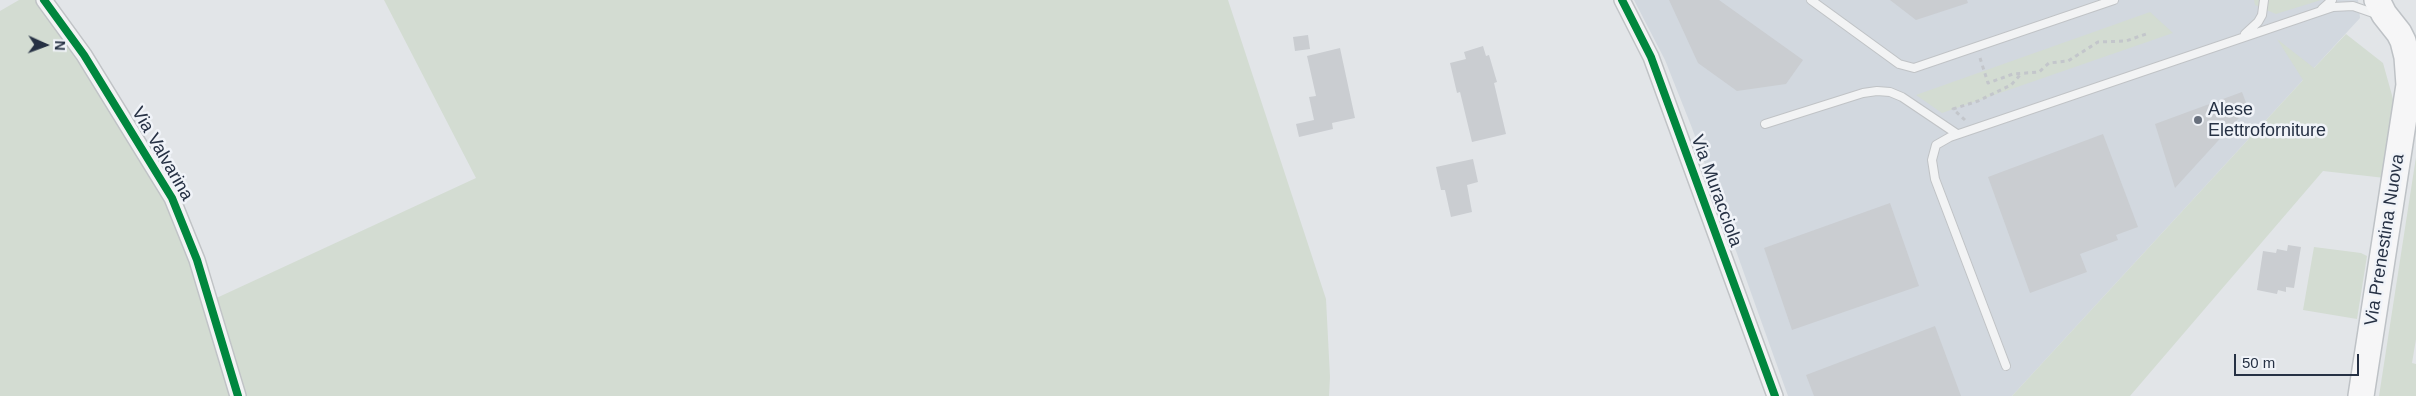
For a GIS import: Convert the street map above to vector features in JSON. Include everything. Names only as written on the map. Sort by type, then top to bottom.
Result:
[{"type":"main road","name":"Via Prenestina Nuova","points":[[2361,396],[2412,79],[2405,48],[2399,33],[2377,0]]},
{"type":"main road","name":"Via Prenestina Nuova","points":[[2391,22],[2399,29],[2416,35]]},
{"type":"street","name":"Via Valvarina","points":[[44,0],[84,55],[172,198],[199,266],[238,396]]},
{"type":"street","name":"Via Muracciola","points":[[1622,0],[1651,57],[1775,396]]},
{"type":"lane","points":[[1811,0],[1906,68],[1921,67],[2114,0]]},
{"type":"lane","points":[[2237,40],[2258,22],[2262,15],[2264,0]]},
{"type":"lane","points":[[2006,366],[1933,172],[1932,160],[1936,145],[1942,140],[1957,134],[2321,11],[2332,0]]},
{"type":"lane","points":[[2309,15],[2333,7],[2353,6],[2369,10],[2391,22]]},
{"type":"lane","points":[[1764,124],[1863,93],[1877,91],[1890,92],[1902,97],[1957,134]]},
{"type":"path","points":[[1976,48],[1988,83],[2013,74],[2039,72],[2048,63],[2068,61],[2098,42],[2126,41],[2146,34]]},
{"type":"path","points":[[1953,109],[1978,101],[2010,85],[2022,73]]},
{"type":"shaded area","points":[[19,0],[44,0],[152,163],[210,301],[476,178],[384,0],[1228,0],[1326,299],[1330,377],[1329,396],[0,396],[0,11]]},
{"type":"shaded area","points":[[1634,0],[2358,0],[2360,18],[2012,396],[1788,396],[1692,128],[1665,60]]},
{"type":"shaded area","points":[[2254,0],[2321,0],[2276,14],[2255,5]]},
{"type":"shaded area","points":[[2150,12],[2173,33],[1942,113],[1916,95]]},
{"type":"shaded area","points":[[2346,34],[2383,63],[2395,106],[2385,178],[2323,171],[2130,396],[2012,396],[2303,80],[2277,39],[2314,68]]},
{"type":"shaded area","points":[[2416,157],[2416,339],[2412,363],[2416,364],[2416,396],[2379,396]]},
{"type":"shaded area","points":[[2314,247],[2361,253],[2367,256],[2357,319],[2303,310]]},
{"type":"building","points":[[1669,0],[1719,0],[1803,60],[1786,84],[1737,91],[1698,63]]},
{"type":"building","points":[[1890,0],[1967,0],[1968,3],[1916,20]]},
{"type":"building","points":[[1308,35],[1310,49],[1295,51],[1293,37]]},
{"type":"building","points":[[1483,46],[1486,56],[1489,55],[1497,82],[1494,83],[1506,134],[1472,142],[1460,92],[1457,93],[1450,63],[1466,59],[1464,52]]},
{"type":"building","points":[[1340,48],[1355,118],[1332,123],[1333,129],[1299,137],[1296,124],[1314,120],[1309,97],[1316,96],[1307,56]]},
{"type":"building","points":[[2242,92],[2248,108],[2175,188],[2155,124]]},
{"type":"building","points":[[2103,134],[2138,227],[2116,235],[2118,240],[2080,254],[2087,272],[2030,293],[1988,177]]},
{"type":"building","points":[[1473,159],[1478,182],[1467,185],[1472,212],[1451,217],[1445,190],[1441,190],[1436,167]]},
{"type":"building","points":[[1890,203],[1919,286],[1792,330],[1764,248]]},
{"type":"building","points":[[2288,245],[2301,247],[2294,288],[2286,287],[2286,292],[2278,290],[2277,294],[2257,290],[2263,251],[2276,253],[2277,249],[2287,251]]},
{"type":"building","points":[[1935,326],[1961,396],[1814,396],[1806,375]]},
{"type":"cycle path","points":[[44,0],[84,55],[172,198],[197,260],[238,396]]},
{"type":"cycle path","points":[[1622,0],[1651,57],[1775,396]]},
{"type":"place","name":"Alese Elettroforniture","points":[[2198,120]]}]
